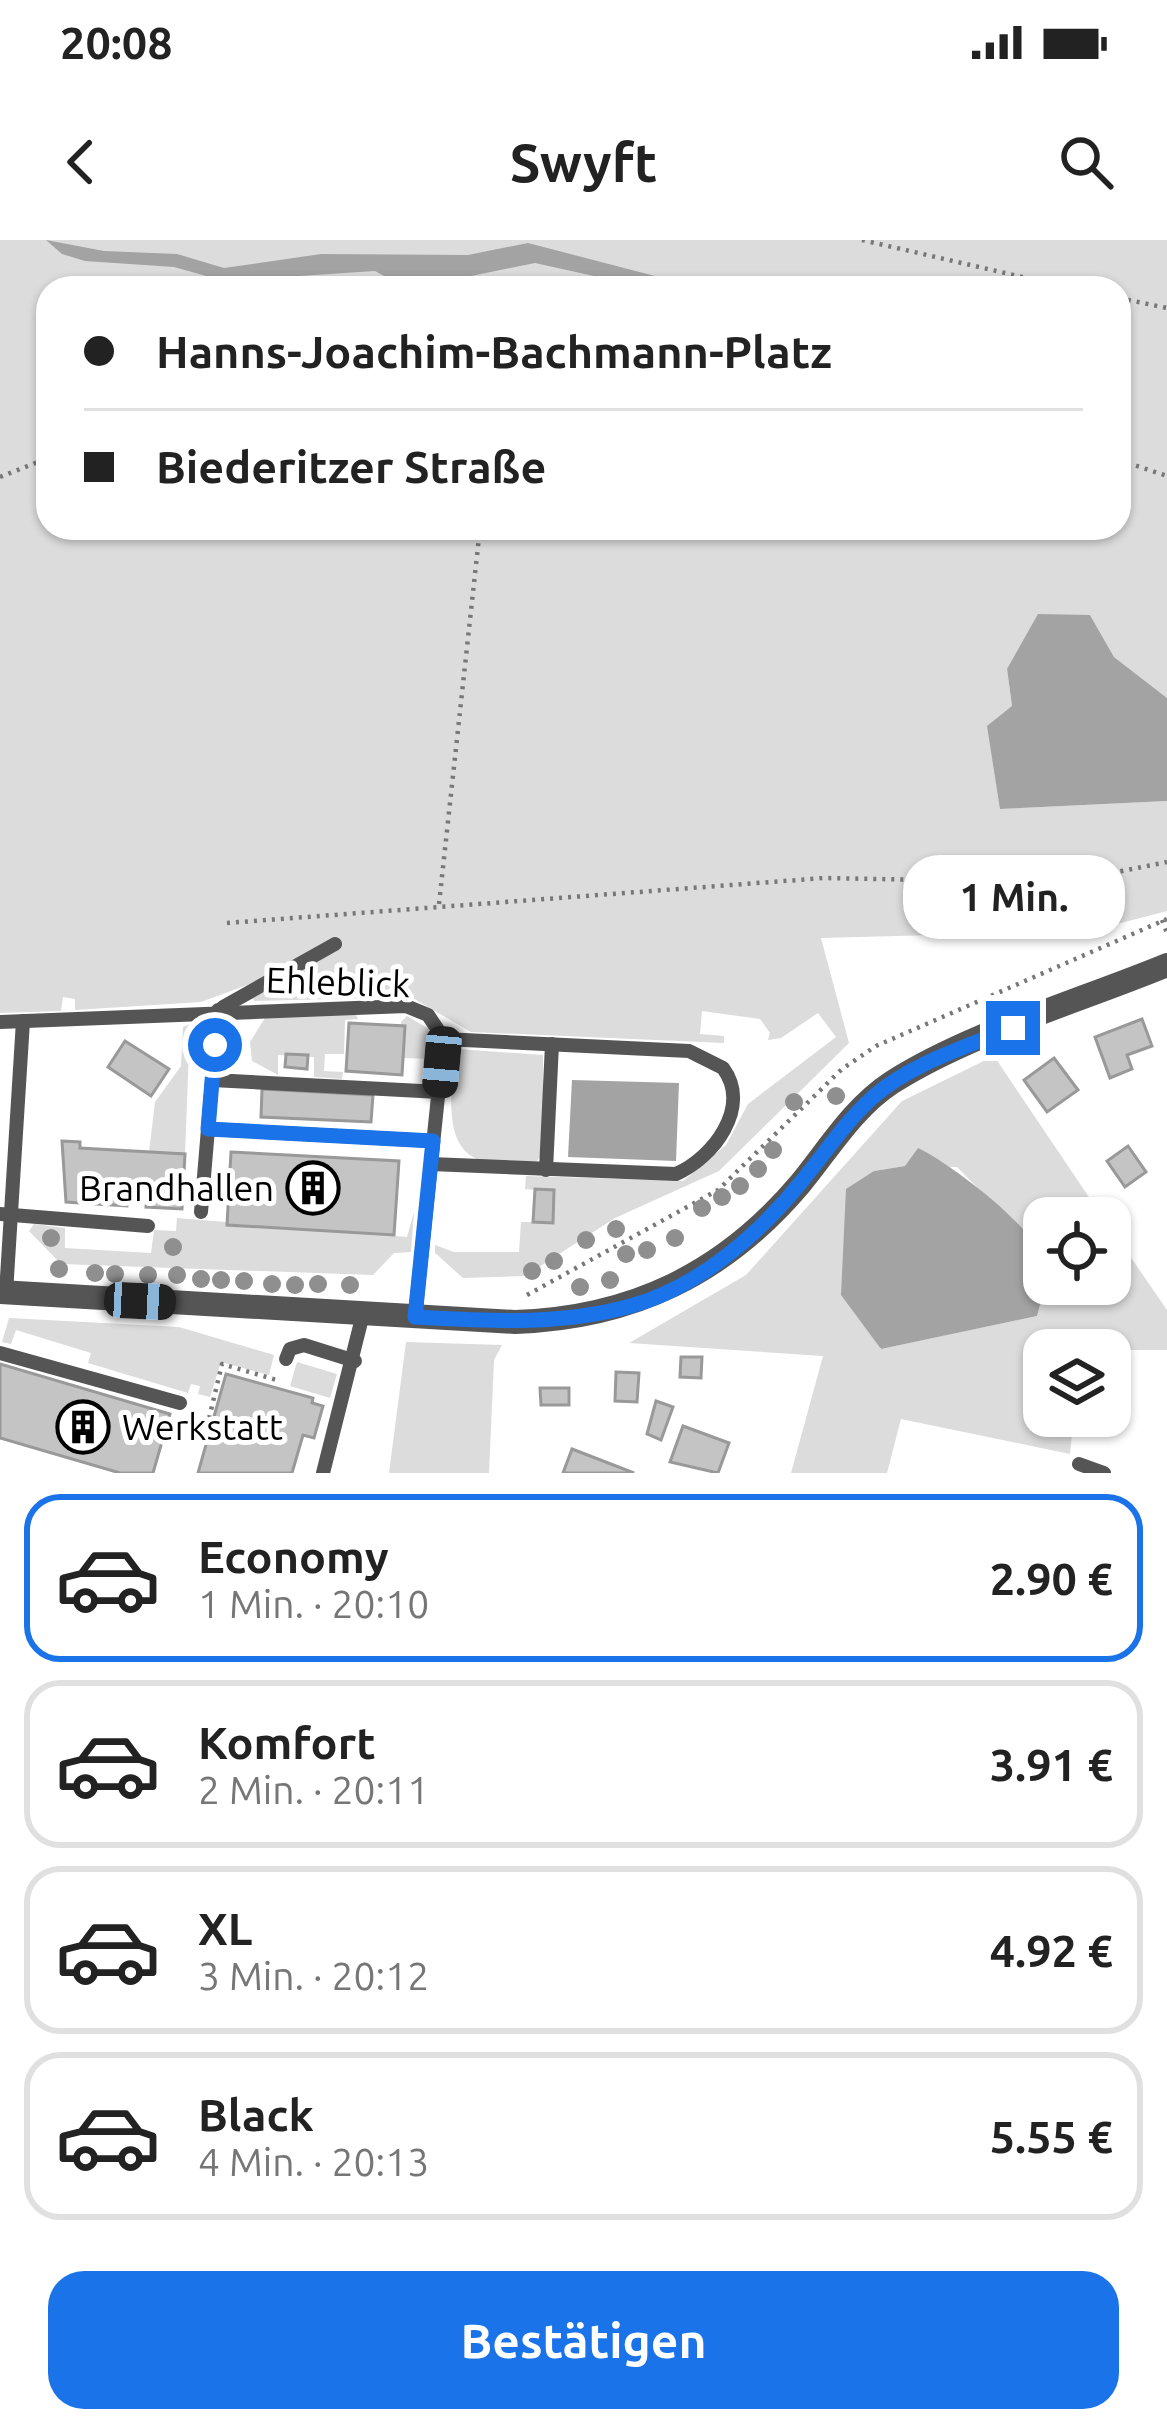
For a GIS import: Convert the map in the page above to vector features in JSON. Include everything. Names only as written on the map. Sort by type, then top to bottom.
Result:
[{"type":"street","points":[[3,1293],[363,1314],[417,1306],[556,1320],[662,1294],[752,1234],[865,1105],[890,1084],[936,1060],[1167,965]]},
{"type":"lane","points":[[201,1212],[218,1010],[335,944]]},
{"type":"lane","name":"Ehleblick","points":[[0,1022],[406,1006],[428,1015],[444,1039]]},
{"type":"lane","points":[[3,1293],[5,1216],[23,1021]]},
{"type":"lane","points":[[417,1306],[433,1141],[440,1092],[444,1039],[701,1054],[730,1078],[733,1100],[719,1139],[696,1163],[676,1174],[431,1164]]},
{"type":"lane","points":[[546,1170],[552,1044]]},
{"type":"lane","points":[[212,1080],[440,1092]]},
{"type":"lane","points":[[208,1129],[433,1141]]},
{"type":"lane","points":[[5,1216],[148,1226]]},
{"type":"lane","points":[[325,1473],[363,1314]]},
{"type":"lane","points":[[286,1359],[290,1349],[304,1346],[355,1361]]},
{"type":"lane","points":[[0,1353],[180,1403]]},
{"type":"lane","points":[[1079,1464],[1104,1473]]},
{"type":"path","points":[[862,240],[1018,276]]},
{"type":"path","points":[[1131,300],[1167,308]]},
{"type":"path","points":[[0,477],[36,463]]},
{"type":"path","points":[[1131,464],[1167,476]]},
{"type":"path","points":[[439,905],[479,540]]},
{"type":"path","points":[[227,922],[824,878],[932,880],[992,897],[1167,862]]},
{"type":"path","points":[[506,1299],[546,1288],[718,1190],[842,1070],[876,1046],[1164,919],[1167,933]]},
{"type":"path","points":[[207,1427],[222,1364],[255,1378],[280,1381]]},
{"type":"shaded area","points":[[0,240],[1167,240],[1167,698],[1114,657],[1090,615],[1007,669],[1012,706],[1000,809],[1167,801],[1167,911],[1090,931],[821,938],[849,1043],[719,1171],[615,1218],[525,1276],[463,1278],[435,1253],[435,1245],[454,1252],[519,1252],[521,1222],[533,1222],[535,1190],[525,1189],[526,1176],[683,1181],[726,1145],[748,1104],[836,1037],[818,1013],[781,1038],[768,1040],[770,1033],[760,1019],[702,1011],[700,1034],[724,1036],[724,1043],[471,1032],[411,997],[254,1001],[250,984],[201,1002],[75,1010],[75,999],[63,997],[61,1011],[0,1013]]},
{"type":"shaded area","points":[[46,240],[104,251],[177,254],[224,268],[321,254],[468,255],[528,243],[655,276],[594,276],[535,263],[472,276],[384,276],[375,271],[206,276],[174,267],[85,261],[62,254]]},
{"type":"shaded area","points":[[1038,614],[1090,615],[1114,657],[1167,698],[1167,801],[1000,809],[987,726],[1012,706],[1007,669]]},
{"type":"shaded area","points":[[356,1014],[358,1019],[345,1020],[344,1054],[325,1054],[324,1071],[343,1072],[342,1079],[314,1077],[314,1057],[278,1055],[278,1075],[252,1061],[250,1042],[265,1018]]},
{"type":"shaded area","points":[[407,1016],[429,1029],[436,1050],[432,1059],[403,1058],[401,1022]]},
{"type":"shaded area","points":[[190,1024],[185,1154],[149,1152],[155,1102],[181,1066],[183,1027]]},
{"type":"shaded area","points":[[458,1049],[543,1055],[543,1152],[537,1161],[484,1162],[468,1154],[458,1141],[451,1104],[453,1056]]},
{"type":"shaded area","points":[[994,1056],[1089,1197],[1023,1197],[1023,1234],[957,1167],[874,1171],[880,1349],[1037,1316],[1037,1305],[1131,1305],[1131,1258],[1167,1310],[1167,1350],[1131,1350],[1131,1329],[1023,1329],[1023,1437],[1072,1437],[1070,1454],[901,1419],[887,1473],[791,1473],[823,1356],[629,1343],[746,1275],[902,1101]]},
{"type":"shaded area","points":[[572,1080],[679,1083],[676,1161],[568,1157]]},
{"type":"shaded area","points":[[918,1148],[985,1194],[1018,1224],[1023,1230],[1023,1305],[1039,1305],[1037,1316],[881,1349],[841,1295],[846,1189],[874,1171],[905,1166]]},
{"type":"shaded area","points":[[414,1212],[411,1252],[394,1253],[373,1275],[61,1264],[29,1231],[34,1224],[65,1228],[65,1248],[151,1253],[154,1230],[176,1231],[177,1218],[407,1237]]},
{"type":"shaded area","points":[[9,1318],[179,1327],[274,1355],[269,1375],[221,1362],[210,1397],[198,1394],[200,1386],[191,1384],[188,1393],[88,1363],[91,1353],[16,1330],[11,1344],[2,1342]]},
{"type":"shaded area","points":[[406,1342],[502,1345],[494,1360],[489,1473],[389,1473]]},
{"type":"shaded area","points":[[297,1362],[337,1374],[330,1398],[290,1386]]},
{"type":"building","points":[[1142,1019],[1152,1046],[1127,1055],[1132,1069],[1110,1078],[1095,1037]]},
{"type":"building","points":[[349,1023],[405,1026],[402,1075],[346,1071]]},
{"type":"building","points":[[125,1041],[169,1069],[151,1096],[108,1067]]},
{"type":"building","points":[[286,1054],[308,1055],[307,1069],[285,1067]]},
{"type":"building","points":[[1054,1058],[1078,1090],[1047,1112],[1024,1080]]},
{"type":"building","points":[[262,1089],[373,1095],[371,1122],[261,1117]]},
{"type":"building","points":[[62,1141],[80,1142],[80,1148],[185,1154],[182,1209],[146,1207],[147,1198],[128,1197],[127,1206],[66,1202]]},
{"type":"building","points":[[1128,1146],[1146,1172],[1125,1187],[1107,1161]]},
{"type":"building","name":"Brandhallen","points":[[231,1152],[399,1161],[394,1235],[227,1225]]},
{"type":"building","points":[[535,1189],[554,1190],[553,1223],[533,1222]]},
{"type":"building","points":[[681,1357],[702,1357],[701,1378],[680,1377]]},
{"type":"building","name":"Werkstatt","points":[[0,1364],[170,1414],[153,1473],[120,1473],[0,1438]]},
{"type":"building","points":[[616,1372],[639,1373],[637,1402],[615,1401]]},
{"type":"building","points":[[226,1374],[313,1398],[312,1403],[323,1406],[314,1438],[303,1435],[292,1473],[198,1473]]},
{"type":"building","points":[[540,1388],[569,1388],[569,1405],[541,1405]]},
{"type":"building","points":[[656,1401],[673,1407],[661,1440],[647,1434]]},
{"type":"building","points":[[683,1426],[729,1443],[718,1473],[670,1462]]},
{"type":"building","points":[[572,1449],[634,1473],[563,1473]]},
{"type":"place","name":"Brandhallen","points":[[313,1188]]},
{"type":"place","name":"Werkstatt","points":[[83,1427]]},
{"type":"route","points":[[215,1045],[208,1129],[433,1141],[415,1317],[515,1322],[591,1315],[636,1304],[677,1286],[726,1256],[771,1216],[876,1094],[913,1070],[1013,1028]]}]
